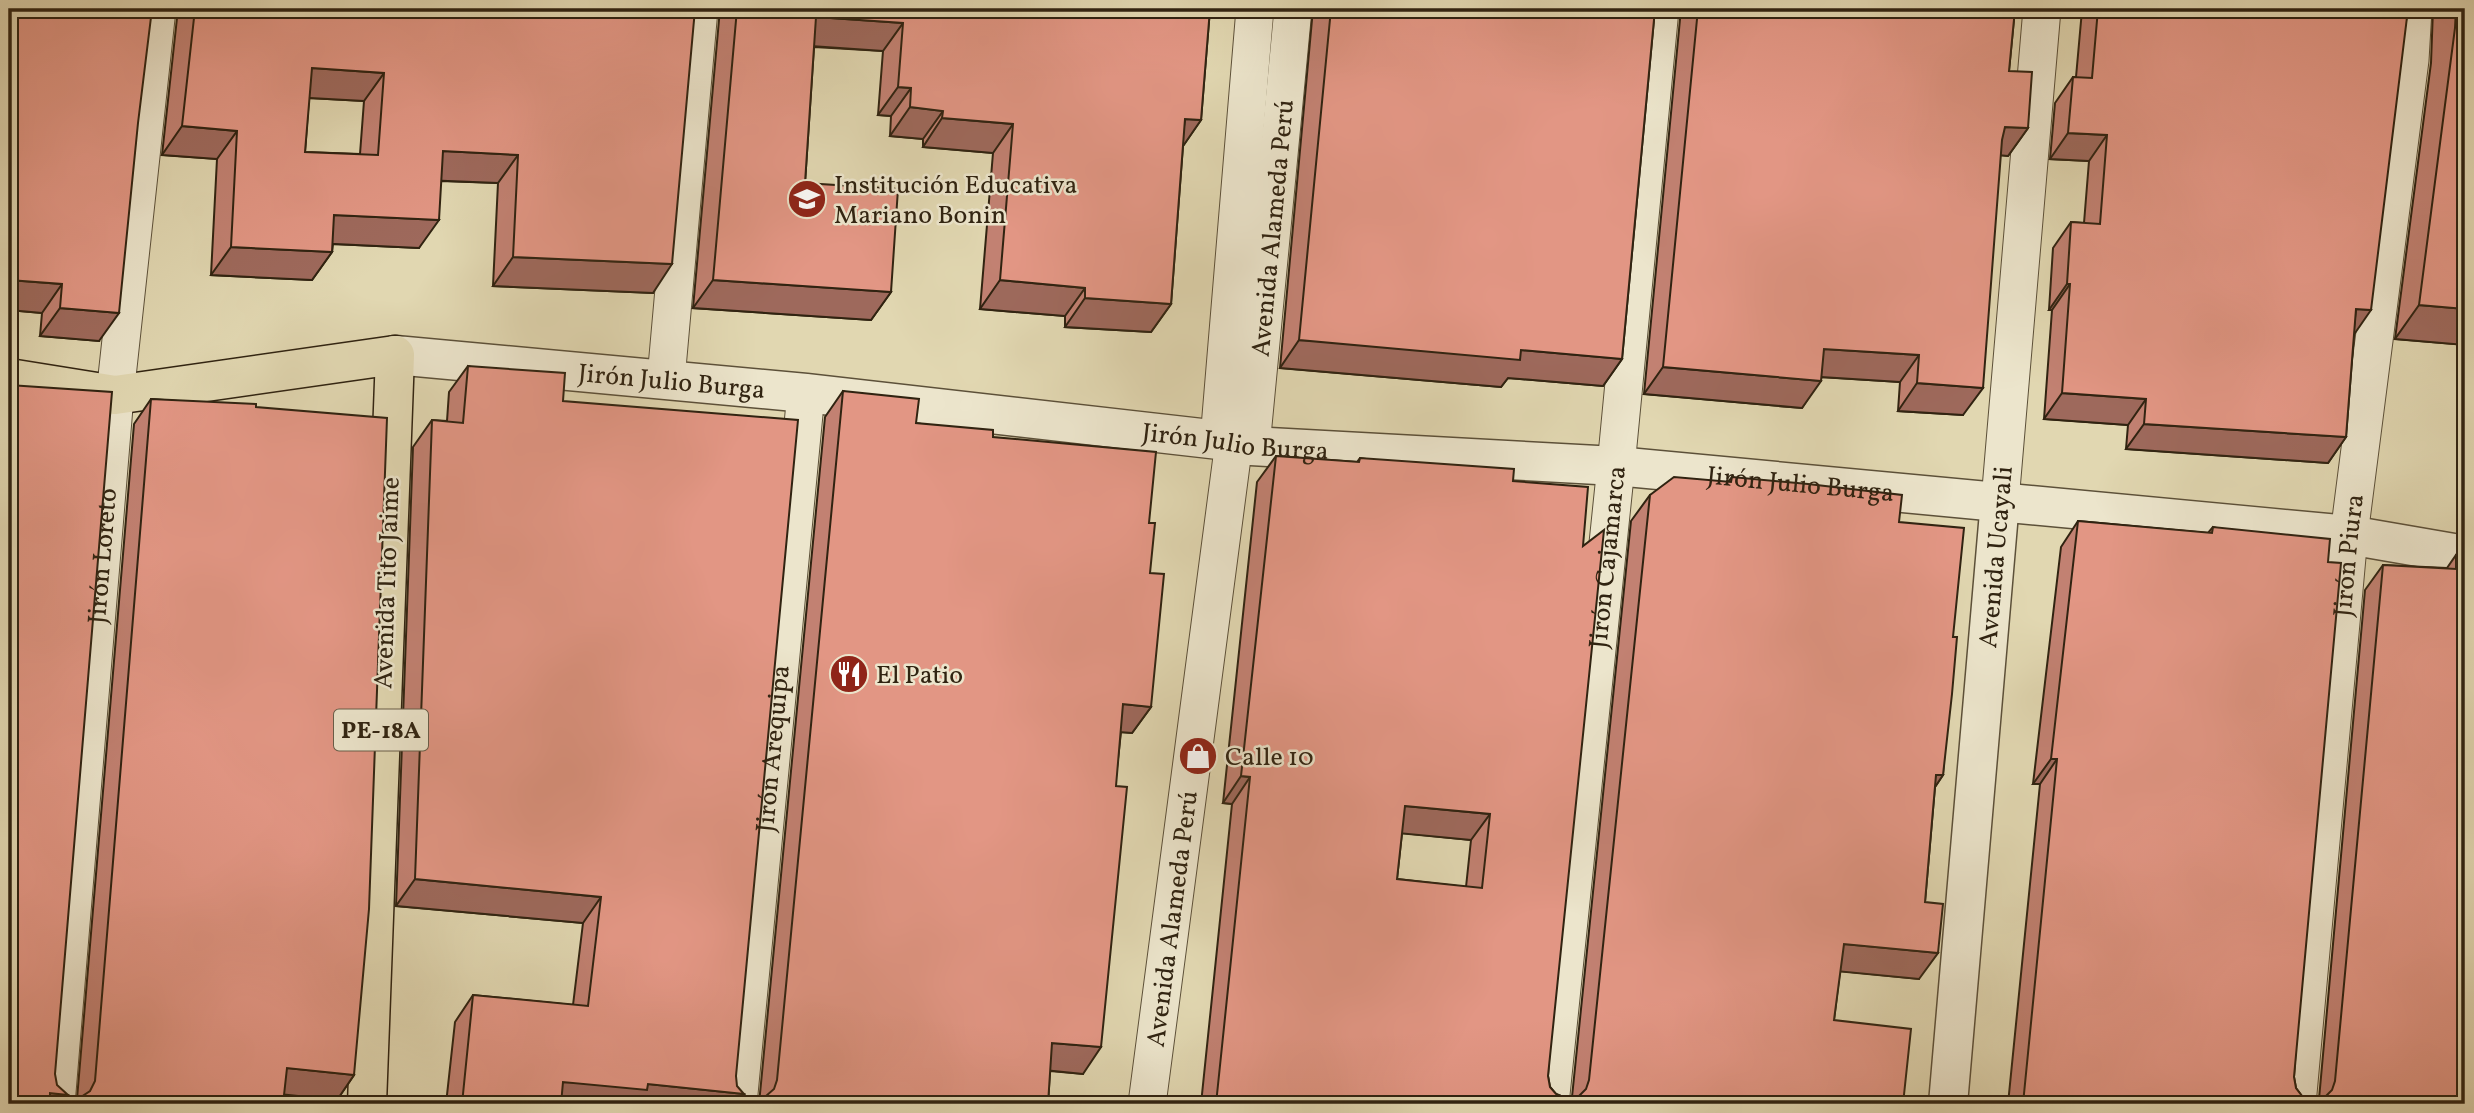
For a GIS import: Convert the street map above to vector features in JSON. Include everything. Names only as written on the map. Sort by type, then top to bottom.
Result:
[{"type":"highway","name":"Jirón Julio Burga","points":[[9,378],[115,395],[395,355]]},
{"type":"highway","name":"Avenida Tito Jaime","points":[[367,1104],[395,355]]},
{"type":"street","name":"Jirón Loreto","points":[[56,1104],[115,395],[157,9]]},
{"type":"street","points":[[666,379],[699,9]]},
{"type":"street","name":"Avenida Alameda Perú","points":[[1235,443],[1255,9]]},
{"type":"street","name":"Avenida Alameda Perú","points":[[1146,1104],[1293,9]]},
{"type":"street","name":"Jirón Cajamarca","points":[[1550,1104],[1660,9]]},
{"type":"street","name":"Avenida Ucayali","points":[[1948,1104],[2042,9]]},
{"type":"street","name":"Jirón Piura","points":[[2297,1104],[2349,535],[2410,60],[2413,9]]},
{"type":"street","name":"Jirón Julio Burga","points":[[395,355],[806,393],[1235,443],[1616,466],[2000,501],[2349,535],[2465,555]]},
{"type":"street","name":"Jirón Arequipa","points":[[738,1104],[806,393]]},
{"type":"building","points":[[9,9],[152,9],[119,313],[60,308],[62,284],[9,280]]},
{"type":"building","points":[[195,9],[695,9],[672,264],[513,257],[518,155],[443,151],[439,220],[334,215],[332,252],[231,247],[237,131],[182,126]],"holes":[[[312,68],[384,73],[378,155],[305,152]]]},
{"type":"building","points":[[737,9],[1210,9],[1201,120],[1185,119],[1171,304],[1085,298],[1085,288],[1000,280],[1013,124],[942,118],[943,111],[910,107],[911,88],[898,87],[903,23],[816,17],[805,183],[898,189],[891,292],[713,280]]},
{"type":"building","points":[[1331,9],[1655,9],[1622,359],[1521,350],[1520,360],[1299,340]]},
{"type":"building","points":[[1698,9],[2015,9],[2009,71],[2032,72],[2028,128],[2005,127],[2002,140],[1983,388],[1917,383],[1919,355],[1824,349],[1821,381],[1663,367]]},
{"type":"building","points":[[2098,9],[2408,9],[2371,310],[2356,309],[2346,437],[2144,424],[2146,399],[2062,393],[2070,284],[2067,284],[2071,222],[2100,224],[2107,135],[2068,133],[2073,77],[2092,78]]},
{"type":"building","points":[[2456,9],[2465,9],[2465,309],[2419,305]]},
{"type":"building","points":[[468,366],[565,373],[563,401],[798,420],[736,1076],[737,1086],[744,1094],[648,1084],[647,1090],[563,1082],[561,1104],[462,1104],[473,995],[588,1006],[601,897],[415,879],[432,420],[463,423]]},
{"type":"building","points":[[9,385],[112,392],[55,1074],[57,1085],[68,1095],[50,1093],[50,1104],[9,1104]]},
{"type":"building","points":[[843,391],[919,399],[916,423],[993,430],[993,437],[1156,452],[1149,523],[1155,523],[1150,573],[1164,574],[1151,707],[1123,704],[1116,786],[1127,787],[1101,1047],[1052,1043],[1048,1104],[811,1104],[781,1102],[782,1098],[766,1096],[774,1089],[777,1080]]},
{"type":"building","points":[[151,399],[256,404],[256,407],[387,418],[369,909],[354,1075],[287,1068],[283,1104],[132,1104],[78,1099],[90,1091],[95,1081]]},
{"type":"building","points":[[1276,456],[1359,462],[1360,458],[1514,469],[1513,481],[1588,487],[1583,546],[1604,530],[1548,1076],[1550,1087],[1556,1094],[1566,1098],[1578,1097],[1586,1089],[1589,1080],[1650,495],[1674,477],[1731,482],[1732,477],[1808,484],[1902,495],[1899,522],[1964,528],[1953,637],[1957,637],[1952,694],[1943,775],[1936,775],[1925,902],[1943,904],[1938,953],[1844,944],[1834,1020],[1911,1029],[1903,1104],[1216,1104],[1250,777],[1241,776]],"holes":[[[1405,806],[1490,814],[1482,888],[1397,879]]]},
{"type":"building","points":[[2078,521],[2212,533],[2213,527],[2330,539],[2328,562],[2341,563],[2294,1077],[2296,1088],[2302,1096],[2312,1100],[2324,1098],[2332,1090],[2335,1081],[2383,565],[2456,569],[2456,555],[2465,555],[2465,1104],[2023,1104],[2057,759],[2051,759]]},
{"type":"place","name":"Institución Educativa Mariano Bonin","points":[[807,199]]},
{"type":"place","name":"El Patio","points":[[849,674]]},
{"type":"place","name":"Calle 10","points":[[1198,756]]}]
